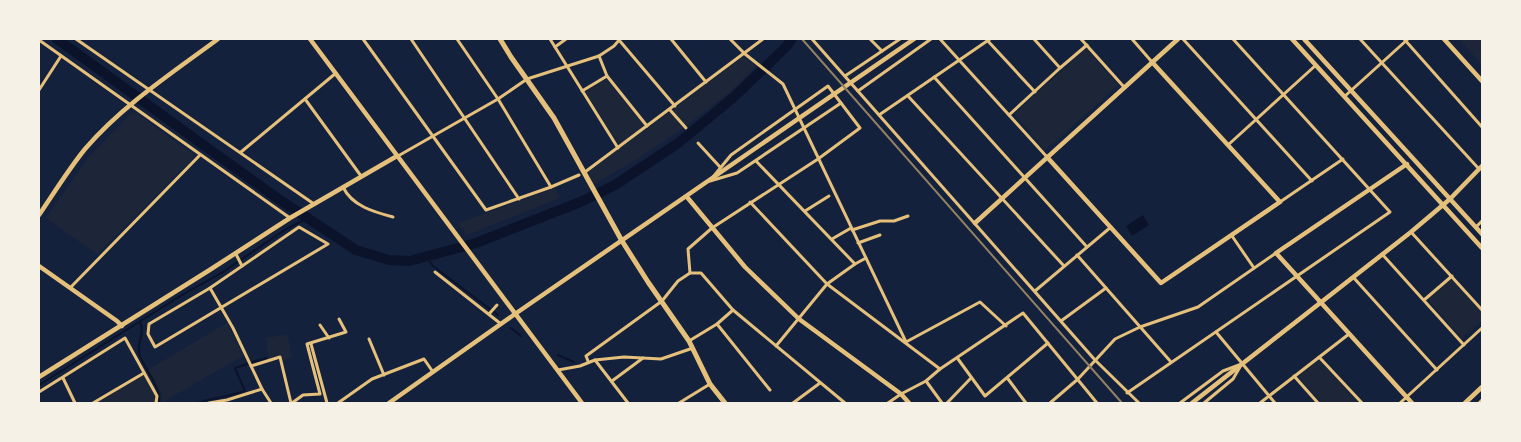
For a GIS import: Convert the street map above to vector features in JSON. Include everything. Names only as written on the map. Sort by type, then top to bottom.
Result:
[{"type":"main road","points":[[500,39],[554,118],[622,241],[689,341],[710,384],[724,403]]},
{"type":"street","points":[[76,39],[314,204]]},
{"type":"street","points":[[39,215],[86,148],[129,106],[218,39]]},
{"type":"street","points":[[310,39],[582,403]]},
{"type":"street","points":[[363,39],[486,210],[579,175]]},
{"type":"street","points":[[411,39],[519,199]]},
{"type":"street","points":[[457,39],[498,99],[551,187]]},
{"type":"street","points":[[550,39],[618,148]]},
{"type":"street","points":[[555,47],[566,39]]},
{"type":"street","points":[[39,377],[236,254],[290,218],[498,99],[527,79],[599,56],[614,46],[619,39],[675,106]]},
{"type":"street","points":[[671,39],[706,82]]},
{"type":"street","points":[[730,39],[745,54],[783,84],[906,342]]},
{"type":"street","points":[[585,172],[763,39]]},
{"type":"street","points":[[812,39],[1096,360],[1139,403]]},
{"type":"street","points":[[816,44],[820,39]]},
{"type":"street","points":[[870,39],[882,51]]},
{"type":"street","points":[[845,76],[900,39]]},
{"type":"street","points":[[390,403],[515,314],[914,39]]},
{"type":"street","points":[[858,91],[931,39]]},
{"type":"street","points":[[940,39],[1161,283],[1343,159]]},
{"type":"street","points":[[1034,39],[1060,68]]},
{"type":"street","points":[[1081,39],[1124,87]]},
{"type":"street","points":[[1132,39],[1280,202]]},
{"type":"street","points":[[975,223],[1178,39]]},
{"type":"street","points":[[1182,39],[1312,180]]},
{"type":"street","points":[[1127,393],[1390,212],[1234,39]]},
{"type":"street","points":[[1292,39],[1482,248]]},
{"type":"street","points":[[1304,39],[1482,234]]},
{"type":"street","points":[[1192,403],[1411,232],[1450,199],[1481,168],[1360,39]]},
{"type":"street","points":[[1345,96],[1406,39],[1482,127]]},
{"type":"street","points":[[1444,39],[1482,81]]},
{"type":"street","points":[[39,40],[129,106],[290,218]]},
{"type":"street","points":[[880,115],[989,40],[1035,92]]},
{"type":"street","points":[[1009,115],[1087,45]]},
{"type":"street","points":[[39,90],[60,56]]},
{"type":"street","points":[[599,56],[607,76],[647,126]]},
{"type":"street","points":[[1228,145],[1316,65]]},
{"type":"street","points":[[241,152],[336,73]]},
{"type":"street","points":[[582,91],[607,76]]},
{"type":"street","points":[[934,77],[1087,247]]},
{"type":"street","points":[[690,273],[688,249],[712,228],[818,159],[860,128],[828,86],[731,155],[709,181]]},
{"type":"street","points":[[908,96],[1064,266]]},
{"type":"street","points":[[304,99],[361,176]]},
{"type":"street","points":[[709,181],[736,173],[841,103]]},
{"type":"street","points":[[670,110],[686,128]]},
{"type":"street","points":[[698,143],[720,166]]},
{"type":"street","points":[[70,288],[200,155]]},
{"type":"street","points":[[756,161],[855,264]]},
{"type":"street","points":[[1050,403],[1078,379],[1115,339],[1140,327],[1198,307],[1406,164]]},
{"type":"street","points":[[343,187],[348,196],[358,204],[393,217]]},
{"type":"street","points":[[805,211],[829,196]]},
{"type":"street","points":[[687,197],[745,267],[799,319],[901,394],[909,403]]},
{"type":"street","points":[[750,202],[826,284],[940,369]]},
{"type":"street","points":[[832,240],[852,229],[880,221],[894,221],[908,216]]},
{"type":"street","points":[[1476,227],[1482,221]]},
{"type":"street","points":[[299,227],[328,244],[155,347],[148,334],[149,324],[210,288],[299,227]]},
{"type":"street","points":[[1035,291],[1111,227]]},
{"type":"street","points":[[1411,232],[1482,310]]},
{"type":"street","points":[[858,243],[880,236]]},
{"type":"street","points":[[1232,236],[1254,268]]},
{"type":"street","points":[[1276,253],[1412,403]]},
{"type":"street","points":[[236,254],[242,266]]},
{"type":"street","points":[[1382,254],[1464,345]]},
{"type":"street","points":[[1077,256],[1171,362]]},
{"type":"street","points":[[776,346],[826,284],[866,258]]},
{"type":"street","points":[[39,266],[117,320],[122,326]]},
{"type":"street","points":[[435,272],[501,324]]},
{"type":"street","points":[[588,361],[586,356],[662,301],[678,281],[690,273],[701,273],[734,310],[845,403]]},
{"type":"street","points":[[1424,300],[1452,276]]},
{"type":"street","points":[[1353,277],[1437,370]]},
{"type":"street","points":[[210,288],[237,336],[250,366],[270,403]]},
{"type":"street","points":[[1061,321],[1106,288]]},
{"type":"street","points":[[906,342],[980,302],[1006,326]]},
{"type":"street","points":[[489,314],[497,304]]},
{"type":"street","points":[[689,341],[717,324],[734,310]]},
{"type":"street","points":[[888,403],[901,394],[926,382],[940,369],[958,359],[1023,313],[1097,403]]},
{"type":"street","points":[[250,366],[280,357],[291,403],[303,395],[320,394],[307,344],[346,332],[339,320]]},
{"type":"street","points":[[717,324],[770,390]]},
{"type":"street","points":[[320,326],[329,338]]},
{"type":"street","points":[[1400,403],[1482,328]]},
{"type":"street","points":[[1216,332],[1275,403]]},
{"type":"street","points":[[1260,403],[1349,334]]},
{"type":"street","points":[[39,392],[125,338],[157,396],[156,403]]},
{"type":"street","points":[[369,339],[384,374]]},
{"type":"street","points":[[311,343],[327,403]]},
{"type":"street","points":[[958,359],[985,396],[1008,379],[1048,343]]},
{"type":"street","points":[[558,370],[580,366],[588,361],[595,360],[624,357],[661,359],[693,348]]},
{"type":"street","points":[[1319,357],[1362,403]]},
{"type":"street","points":[[612,381],[643,358]]},
{"type":"street","points":[[338,403],[372,379],[424,359],[433,372]]},
{"type":"street","points":[[595,360],[628,403]]},
{"type":"street","points":[[1180,403],[1223,371],[1242,364]]},
{"type":"street","points":[[1204,403],[1233,379],[1242,364]]},
{"type":"street","points":[[93,403],[144,373]]},
{"type":"street","points":[[1294,376],[1318,403]]},
{"type":"street","points":[[63,378],[75,403]]},
{"type":"street","points":[[947,403],[972,378]]},
{"type":"street","points":[[1008,379],[1026,403]]},
{"type":"street","points":[[926,382],[942,403]]},
{"type":"street","points":[[793,403],[820,383]]},
{"type":"street","points":[[679,403],[710,384]]},
{"type":"street","points":[[1464,403],[1482,387]]},
{"type":"street","points":[[209,403],[227,400],[262,389]]},
{"type":"shaded area","points":[[1459,39],[1482,39],[1482,65]]},
{"type":"shaded area","points":[[1084,50],[1088,51],[1118,86],[1045,150],[1014,114]]},
{"type":"shaded area","points":[[743,57],[756,66],[732,90],[686,126],[673,112],[673,109]]},
{"type":"shaded area","points":[[607,80],[643,124],[643,127],[621,143],[618,143],[586,94],[586,91]]},
{"type":"shaded area","points":[[135,112],[193,154],[194,158],[97,254],[46,218],[88,158],[131,113]]},
{"type":"shaded area","points":[[668,113],[671,113],[684,128],[631,163],[594,184],[588,172]]},
{"type":"shaded area","points":[[555,188],[560,198],[467,235],[458,223]]},
{"type":"shaded area","points":[[1143,215],[1149,225],[1132,236],[1126,226]]},
{"type":"shaded area","points":[[1450,280],[1482,313],[1482,322],[1462,338],[1429,301],[1429,297]]},
{"type":"shaded area","points":[[227,323],[243,356],[161,403],[162,394],[148,370]]},
{"type":"shaded area","points":[[287,334],[292,357],[281,362],[280,357],[269,361],[266,338]]},
{"type":"shaded area","points":[[1319,360],[1357,401],[1355,403],[1322,403],[1298,377]]},
{"type":"shaded area","points":[[144,373],[157,396],[156,403],[93,403]]},
{"type":"waterway","points":[[57,39],[277,198],[356,250],[389,260],[410,261],[476,243],[583,201],[615,185],[677,144],[734,97],[792,39]]},
{"type":"waterway","points":[[39,385],[177,298],[223,272],[286,229],[308,218]]},
{"type":"waterway","points":[[427,257],[433,266],[498,315]]},
{"type":"waterway","points":[[140,322],[142,331],[139,352],[158,391],[159,403]]},
{"type":"waterway","points":[[511,328],[521,336]]},
{"type":"waterway","points":[[558,355],[574,362]]},
{"type":"waterway","points":[[252,362],[266,358]]},
{"type":"waterway","points":[[198,403],[245,391],[235,368],[247,364]]},
{"type":"railway","points":[[802,39],[1122,403]]}]
